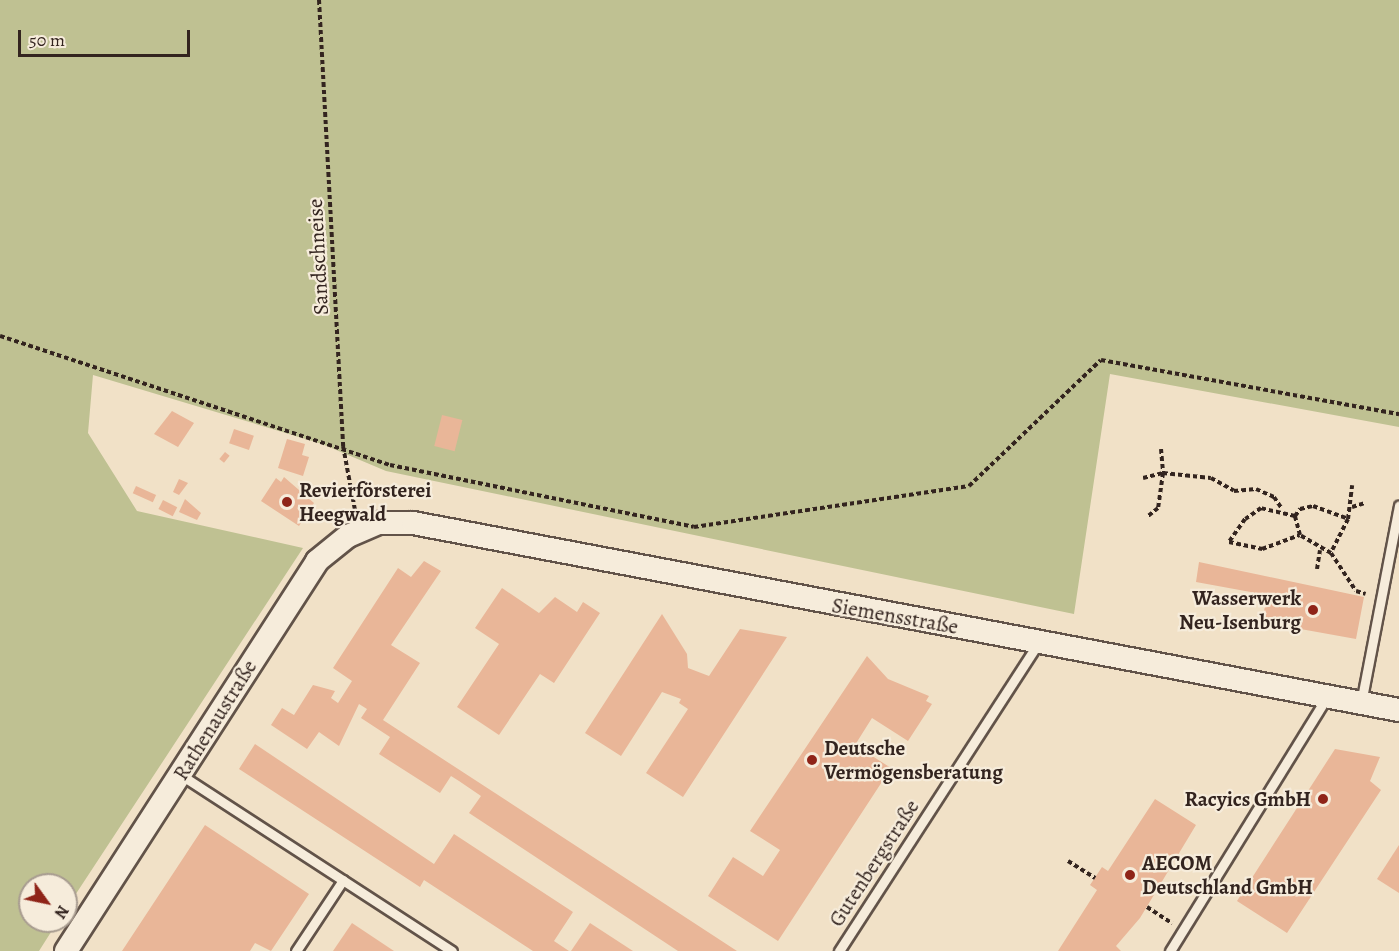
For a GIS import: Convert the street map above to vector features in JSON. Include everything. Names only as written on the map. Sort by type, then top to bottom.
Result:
[{"type":"street","name":"Siemensstraße","points":[[391,522],[1399,710]]},
{"type":"street","name":"Rathenaustraße","points":[[66,951],[317,561],[348,536],[391,522]]},
{"type":"lane","points":[[1361,703],[1399,506]]},
{"type":"lane","name":"Gutenbergstraße","points":[[839,951],[1038,643]]},
{"type":"lane","points":[[1170,951],[1181,929],[1327,696]]},
{"type":"lane","points":[[181,775],[452,951]]},
{"type":"lane","points":[[296,951],[343,880]]},
{"type":"path","name":"Sandschneise","points":[[319,0],[343,446],[355,511]]},
{"type":"path","points":[[0,336],[343,446],[390,465],[694,527],[969,486],[1101,360],[1399,414]]},
{"type":"path","points":[[1148,517],[1158,508],[1163,473],[1161,449]]},
{"type":"path","points":[[1143,478],[1163,473],[1210,478],[1233,491],[1256,489],[1274,497],[1282,509]]},
{"type":"path","points":[[1331,553],[1352,507],[1352,485]]},
{"type":"path","points":[[1352,507],[1365,503]]},
{"type":"path","points":[[1295,516],[1300,509],[1313,506],[1348,519]]},
{"type":"path","points":[[1300,535],[1262,549],[1229,542],[1245,519],[1261,508],[1282,509],[1295,516],[1300,535],[1320,550],[1331,553],[1356,591],[1382,597]]},
{"type":"path","points":[[1317,569],[1320,550]]},
{"type":"path","points":[[1068,861],[1095,878]]},
{"type":"path","points":[[1147,907],[1181,929]]},
{"type":"green space","points":[[0,0],[1399,0],[1399,427],[1110,374],[1074,614],[386,471],[322,444],[93,375],[88,433],[137,511],[303,548],[78,891],[78,873],[18,873],[18,933],[50,933],[39,951],[0,951]]},
{"type":"building","points":[[172,411],[194,423],[178,447],[154,434]]},
{"type":"building","points":[[442,415],[462,420],[455,451],[434,446]]},
{"type":"building","points":[[234,429],[254,436],[249,450],[229,443]]},
{"type":"building","points":[[287,439],[305,444],[302,455],[309,457],[303,476],[278,468]]},
{"type":"building","points":[[225,452],[230,456],[224,463],[219,459]]},
{"type":"building","name":"Revierförsterei Heegwald","points":[[284,477],[314,503],[299,526],[261,501],[276,478],[281,482]]},
{"type":"building","points":[[179,479],[188,483],[179,495],[173,492]]},
{"type":"building","points":[[136,486],[156,495],[153,502],[133,493]]},
{"type":"building","points":[[185,499],[201,513],[197,520],[179,512]]},
{"type":"building","points":[[163,500],[177,507],[173,516],[158,509]]},
{"type":"building","points":[[424,561],[441,571],[391,645],[420,663],[383,720],[737,951],[678,951],[469,813],[481,796],[459,781],[451,776],[440,793],[379,754],[390,737],[361,718],[367,709],[359,704],[339,746],[319,732],[307,749],[271,725],[282,708],[294,715],[313,685],[335,691],[331,698],[338,703],[352,681],[333,668],[398,568],[411,577]]},
{"type":"building","name":"Wasserwerk Neu-Isenburg","points":[[1199,562],[1364,597],[1356,639],[1262,622],[1267,595],[1196,582]]},
{"type":"building","points":[[502,588],[539,613],[555,597],[577,612],[583,602],[600,613],[554,683],[540,674],[499,735],[457,707],[499,644],[475,628]]},
{"type":"building","points":[[662,614],[687,654],[688,668],[709,676],[740,629],[787,637],[683,797],[646,773],[688,709],[679,703],[681,699],[662,692],[621,756],[585,733]]},
{"type":"building","points":[[867,656],[888,679],[929,696],[926,701],[932,704],[908,741],[872,718],[855,745],[891,768],[778,941],[708,896],[733,857],[763,876],[780,850],[750,831]]},
{"type":"building","points":[[255,744],[434,864],[454,834],[573,912],[554,941],[569,951],[533,951],[424,880],[420,887],[239,769]]},
{"type":"building","points":[[1335,749],[1380,757],[1370,781],[1381,790],[1287,933],[1237,901]]},
{"type":"building","name":"AECOM Deutschland GmbH","points":[[1155,799],[1196,825],[1140,918],[1116,946],[1121,951],[1058,951],[1097,890],[1090,885],[1102,867],[1108,871]]},
{"type":"building","points":[[205,825],[309,894],[271,951],[255,943],[250,951],[122,951]]},
{"type":"building","points":[[1399,845],[1399,893],[1377,879]]},
{"type":"building","points":[[352,923],[394,951],[333,951]]},
{"type":"building","points":[[590,923],[633,951],[571,951]]},
{"type":"place","name":"Revierförsterei Heegwald","points":[[287,502]]},
{"type":"place","name":"Wasserwerk Neu-Isenburg","points":[[1313,610]]},
{"type":"place","name":"Deutsche Vermögensberatung","points":[[812,760]]},
{"type":"place","name":"Racyics GmbH","points":[[1323,799]]},
{"type":"place","name":"AECOM Deutschland GmbH","points":[[1130,875]]}]
